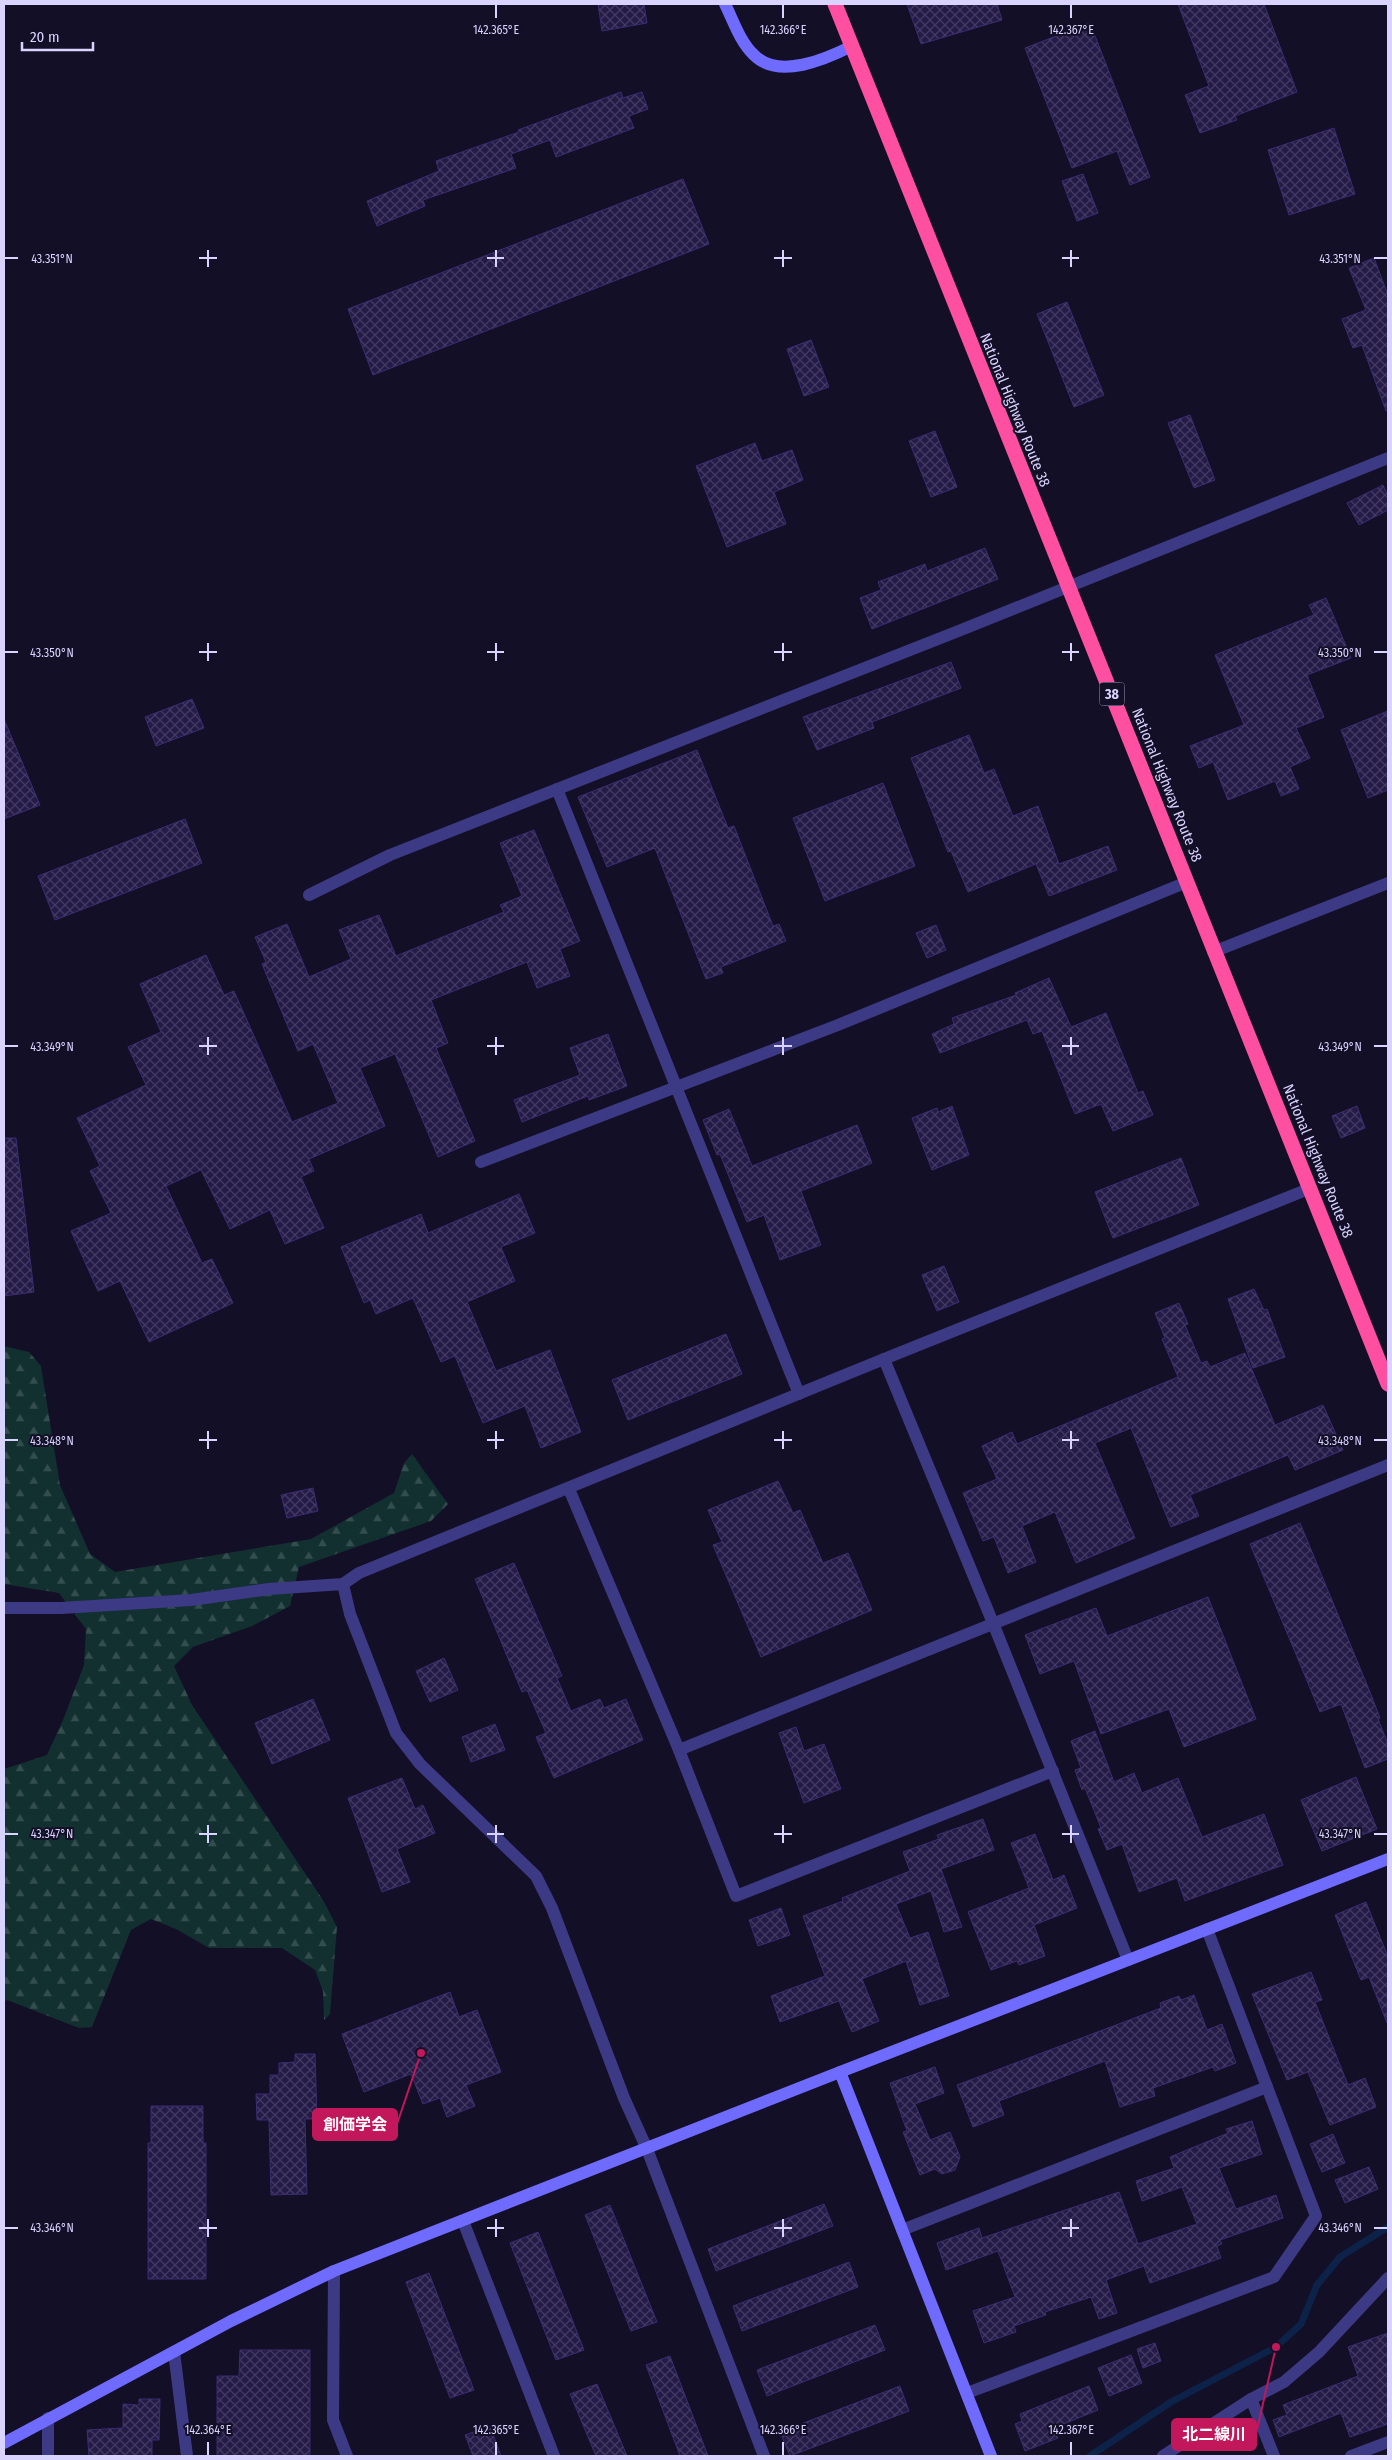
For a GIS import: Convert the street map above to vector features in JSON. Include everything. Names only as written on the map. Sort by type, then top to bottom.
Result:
[{"type":"highway","name":"National Highway Route 38","points":[[835,4],[1187,882],[1213,952],[1311,1188],[1388,1384]]},
{"type":"street","points":[[725,4],[739,33],[754,55],[773,64],[797,66],[825,59],[852,46]]},
{"type":"street","points":[[309,894],[390,855],[1068,587],[1388,458]]},
{"type":"street","points":[[556,789],[800,1394]]},
{"type":"street","points":[[481,1162],[838,1024],[1187,882]]},
{"type":"street","points":[[1213,952],[1388,883]]},
{"type":"street","points":[[4,1608],[61,1608],[191,1600],[269,1589],[343,1584],[359,1573],[570,1489],[884,1359],[1311,1188]]},
{"type":"street","points":[[884,1359],[993,1623],[1128,1960]]},
{"type":"street","points":[[679,1750],[1388,1465]]},
{"type":"street","points":[[570,1489],[679,1750],[736,1896],[1053,1771]]},
{"type":"street","points":[[343,1584],[350,1614],[396,1733],[420,1764],[536,1876],[552,1908],[624,2098],[647,2148],[764,2456]]},
{"type":"street","points":[[4,2443],[174,2352],[334,2271],[1388,1859]]},
{"type":"street","points":[[967,2393],[1274,2277],[1316,2216],[1207,1930]]},
{"type":"street","points":[[840,2072],[991,2456]]},
{"type":"street","points":[[902,2230],[1267,2087]]},
{"type":"street","points":[[463,2221],[554,2456]]},
{"type":"street","points":[[334,2271],[333,2420],[347,2456]]},
{"type":"street","points":[[1163,2456],[1250,2399],[1284,2382],[1319,2352],[1388,2278]]},
{"type":"street","points":[[174,2352],[187,2456]]},
{"type":"street","points":[[1250,2399],[1274,2456]]},
{"type":"street","points":[[48,2418],[48,2456]]},
{"type":"street","points":[[1351,2456],[1388,2442]]},
{"type":"green space","points":[[4,1346],[29,1352],[41,1366],[60,1485],[90,1554],[115,1572],[311,1539],[394,1493],[404,1463],[412,1454],[448,1504],[431,1521],[299,1567],[290,1606],[252,1626],[193,1647],[174,1666],[192,1705],[323,1900],[337,1927],[330,2014],[324,2020],[323,1991],[315,1970],[282,1948],[209,1948],[176,1929],[151,1919],[131,1930],[92,2027],[79,2028],[7,2000],[4,2002],[4,1769],[47,1755],[84,1665],[86,1629],[59,1593],[4,1584]]},
{"type":"building","points":[[598,4],[644,4],[647,23],[602,31]]},
{"type":"building","points":[[907,4],[997,4],[1002,20],[921,44]]},
{"type":"building","points":[[1178,4],[1264,4],[1297,92],[1235,116],[1237,120],[1200,133],[1185,95],[1209,86]]},
{"type":"building","points":[[1090,23],[1150,177],[1130,185],[1117,151],[1072,168],[1025,48]]},
{"type":"building","points":[[621,92],[623,98],[642,92],[648,109],[629,116],[634,128],[556,157],[550,140],[511,154],[516,168],[423,200],[425,206],[377,226],[367,201],[439,171],[436,161],[519,132],[518,130]]},
{"type":"building","points":[[1334,128],[1355,194],[1289,215],[1268,150]]},
{"type":"building","points":[[1083,174],[1098,213],[1077,221],[1062,181]]},
{"type":"building","points":[[683,179],[709,244],[373,375],[348,309]]},
{"type":"building","points":[[1374,258],[1388,295],[1388,410],[1386,411],[1362,345],[1353,348],[1342,319],[1366,310],[1349,268]]},
{"type":"building","points":[[1067,302],[1104,395],[1074,407],[1037,314]]},
{"type":"building","points":[[811,340],[829,387],[804,396],[787,349]]},
{"type":"building","points":[[1190,415],[1215,480],[1194,488],[1168,423]]},
{"type":"building","points":[[935,431],[957,487],[931,497],[909,441]]},
{"type":"building","points":[[755,443],[762,461],[792,450],[803,480],[774,492],[786,524],[727,547],[696,466]]},
{"type":"building","points":[[1383,485],[1388,496],[1388,510],[1359,525],[1347,503]]},
{"type":"building","points":[[985,548],[998,579],[872,629],[860,598],[881,590],[878,582],[925,564],[927,571]]},
{"type":"building","points":[[1326,598],[1351,658],[1307,675],[1324,717],[1296,728],[1310,758],[1290,767],[1299,789],[1281,796],[1275,781],[1228,800],[1213,762],[1199,768],[1190,746],[1244,725],[1215,655],[1314,615],[1309,605]]},
{"type":"building","points":[[951,662],[961,688],[872,722],[874,728],[817,750],[803,717]]},
{"type":"building","points":[[192,699],[204,728],[156,746],[145,717]]},
{"type":"building","points":[[1388,711],[1388,790],[1368,798],[1341,730]]},
{"type":"building","points":[[4,719],[40,805],[4,819]]},
{"type":"building","points":[[969,735],[984,773],[994,769],[1013,816],[1038,806],[1059,864],[1108,846],[1117,870],[1049,896],[1036,864],[968,892],[951,851],[948,852],[911,758]]},
{"type":"building","points":[[697,750],[728,828],[734,826],[773,926],[779,924],[786,941],[721,967],[723,973],[706,979],[655,848],[607,867],[578,797]]},
{"type":"building","points":[[883,783],[915,866],[825,901],[793,818]]},
{"type":"building","points":[[185,819],[202,863],[55,920],[38,876]]},
{"type":"building","points":[[534,830],[580,941],[560,949],[570,976],[537,988],[527,962],[431,1000],[448,1043],[436,1048],[475,1141],[438,1157],[395,1054],[360,1068],[385,1126],[309,1159],[314,1171],[301,1177],[324,1228],[285,1244],[270,1210],[230,1229],[201,1170],[166,1186],[202,1263],[212,1259],[233,1303],[149,1342],[120,1281],[98,1291],[71,1231],[111,1213],[90,1171],[100,1166],[77,1118],[146,1085],[128,1047],[161,1032],[140,984],[206,955],[224,995],[234,991],[292,1122],[338,1103],[313,1044],[298,1051],[262,964],[266,962],[255,937],[287,924],[309,977],[351,959],[339,930],[379,915],[396,956],[504,912],[500,905],[522,896],[500,843]]},
{"type":"building","points":[[936,925],[946,950],[927,958],[916,933]]},
{"type":"building","points":[[1049,978],[1071,1027],[1106,1013],[1138,1093],[1143,1091],[1153,1115],[1113,1131],[1101,1104],[1075,1114],[1042,1031],[1033,1034],[1027,1020],[940,1053],[932,1034],[954,1024],[952,1018],[1016,995],[1015,993]]},
{"type":"building","points":[[608,1034],[627,1086],[589,1100],[588,1096],[522,1122],[514,1100],[580,1075],[570,1048]]},
{"type":"building","points":[[952,1106],[969,1155],[932,1170],[912,1118],[937,1108],[938,1112]]},
{"type":"building","points":[[1357,1106],[1365,1128],[1341,1138],[1332,1116]]},
{"type":"building","points":[[729,1109],[752,1166],[857,1125],[872,1163],[801,1191],[821,1245],[780,1260],[764,1215],[747,1222],[720,1154],[717,1155],[703,1120]]},
{"type":"building","points":[[4,1138],[16,1138],[34,1292],[4,1296]]},
{"type":"building","points":[[1181,1158],[1199,1205],[1113,1238],[1095,1192]]},
{"type":"building","points":[[519,1194],[535,1233],[501,1247],[515,1281],[467,1302],[496,1371],[550,1350],[581,1432],[541,1448],[525,1406],[483,1423],[455,1356],[441,1362],[413,1298],[376,1314],[370,1300],[364,1303],[341,1247],[421,1214],[428,1233]]},
{"type":"building","points":[[944,1266],[959,1302],[937,1311],[922,1275]]},
{"type":"building","points":[[1254,1289],[1264,1310],[1267,1309],[1285,1357],[1253,1368],[1228,1299]]},
{"type":"building","points":[[1179,1303],[1188,1324],[1185,1325],[1201,1363],[1207,1361],[1210,1367],[1245,1353],[1275,1425],[1323,1405],[1343,1450],[1295,1470],[1288,1455],[1190,1495],[1199,1516],[1171,1527],[1131,1428],[1095,1443],[1135,1538],[1076,1563],[1055,1512],[1022,1526],[1036,1562],[1008,1573],[994,1537],[983,1541],[963,1493],[997,1479],[982,1446],[1012,1432],[1017,1444],[1178,1377],[1162,1339],[1165,1338],[1155,1313]]},
{"type":"building","points":[[726,1334],[742,1374],[628,1420],[612,1380]]},
{"type":"building","points":[[778,1481],[793,1513],[800,1510],[823,1563],[848,1553],[872,1610],[761,1657],[713,1545],[722,1542],[708,1510]]},
{"type":"building","points":[[313,1488],[318,1511],[287,1518],[281,1495]]},
{"type":"building","points":[[1300,1523],[1370,1692],[1388,1744],[1388,1759],[1365,1768],[1341,1704],[1320,1712],[1250,1544]]},
{"type":"building","points":[[514,1563],[562,1676],[557,1678],[571,1711],[600,1699],[604,1708],[626,1699],[643,1740],[554,1778],[536,1737],[546,1733],[527,1690],[522,1692],[475,1579]]},
{"type":"building","points":[[1208,1597],[1256,1719],[1184,1747],[1169,1709],[1101,1734],[1074,1661],[1040,1674],[1025,1635],[1096,1608],[1107,1636]]},
{"type":"building","points":[[444,1658],[458,1690],[430,1702],[416,1671]]},
{"type":"building","points":[[313,1699],[330,1740],[272,1764],[255,1723]]},
{"type":"building","points":[[495,1724],[505,1750],[471,1762],[462,1737]]},
{"type":"building","points":[[796,1727],[804,1751],[824,1744],[841,1789],[804,1803],[779,1733]]},
{"type":"building","points":[[1095,1731],[1114,1782],[1134,1773],[1142,1793],[1178,1778],[1202,1837],[1264,1814],[1283,1865],[1185,1901],[1177,1878],[1139,1892],[1122,1844],[1107,1850],[1098,1829],[1101,1828],[1085,1788],[1082,1790],[1075,1770],[1081,1768],[1071,1741]]},
{"type":"building","points":[[1356,1777],[1377,1829],[1322,1851],[1301,1800]]},
{"type":"building","points":[[402,1778],[415,1809],[423,1805],[435,1833],[397,1849],[410,1882],[382,1892],[348,1798]]},
{"type":"building","points":[[983,1819],[994,1850],[941,1869],[962,1927],[944,1932],[931,1891],[896,1904],[910,1938],[928,1932],[949,1996],[920,2005],[906,1961],[862,1979],[879,2021],[852,2032],[839,2001],[780,2022],[771,1996],[825,1976],[803,1916],[843,1901],[842,1898],[910,1871],[903,1852],[939,1839],[937,1835]]},
{"type":"building","points":[[1035,1834],[1053,1880],[1064,1875],[1077,1908],[1034,1925],[1045,1956],[1019,1965],[1017,1961],[991,1970],[968,1912],[1029,1888],[1011,1843]]},
{"type":"building","points":[[1366,1902],[1388,1957],[1387,2023],[1369,1977],[1361,1980],[1335,1915]]},
{"type":"building","points":[[781,1908],[790,1935],[758,1946],[749,1920]]},
{"type":"building","points":[[1311,1972],[1322,2000],[1315,2002],[1348,2085],[1365,2078],[1376,2107],[1330,2125],[1308,2072],[1287,2080],[1252,1994]]},
{"type":"building","points":[[450,1992],[459,2017],[477,2010],[501,2072],[466,2085],[475,2106],[447,2117],[440,2098],[423,2104],[411,2074],[364,2092],[342,2034]]},
{"type":"building","points":[[1194,1995],[1207,2030],[1222,2024],[1236,2063],[1215,2071],[1213,2067],[1153,2088],[1155,2096],[1120,2107],[1105,2061],[999,2101],[1004,2115],[973,2127],[957,2085],[1161,2008],[1160,2003],[1179,1996],[1181,2000]]},
{"type":"building","points":[[295,2054],[315,2054],[317,2119],[305,2119],[307,2194],[271,2195],[269,2120],[257,2120],[256,2094],[270,2094],[270,2075],[279,2075],[279,2063],[295,2062]]},
{"type":"building","points":[[935,2067],[944,2093],[915,2104],[930,2140],[950,2132],[960,2157],[955,2170],[942,2174],[935,2169],[920,2175],[903,2132],[907,2131],[890,2083]]},
{"type":"building","points":[[151,2106],[203,2106],[203,2143],[206,2143],[206,2279],[148,2279],[148,2143],[151,2143]]},
{"type":"building","points":[[1252,2121],[1262,2154],[1219,2168],[1236,2209],[1276,2195],[1283,2218],[1220,2240],[1222,2244],[1217,2246],[1221,2258],[1150,2283],[1144,2266],[1106,2280],[1117,2313],[1099,2319],[1091,2297],[1045,2312],[1046,2315],[1014,2326],[1016,2332],[984,2343],[973,2311],[1015,2297],[998,2251],[946,2270],[937,2243],[979,2228],[982,2238],[1119,2192],[1138,2244],[1197,2224],[1182,2187],[1142,2201],[1136,2181],[1174,2168],[1170,2157],[1228,2133],[1226,2129]]},
{"type":"building","points":[[1333,2134],[1345,2163],[1322,2172],[1310,2144]]},
{"type":"building","points":[[1369,2167],[1378,2189],[1345,2203],[1335,2180]]},
{"type":"building","points":[[824,2204],[833,2226],[716,2271],[708,2249]]},
{"type":"building","points":[[610,2205],[657,2322],[631,2331],[585,2215]]},
{"type":"building","points":[[538,2232],[584,2350],[556,2360],[510,2243]]},
{"type":"building","points":[[849,2262],[858,2287],[742,2331],[733,2306]]},
{"type":"building","points":[[429,2273],[474,2390],[450,2398],[406,2282]]},
{"type":"building","points":[[875,2325],[885,2350],[767,2396],[757,2370]]},
{"type":"building","points":[[1388,2333],[1388,2424],[1350,2437],[1341,2413],[1279,2437],[1273,2420],[1287,2415],[1283,2405],[1358,2376],[1348,2347]]},
{"type":"building","points":[[1155,2343],[1161,2361],[1143,2368],[1137,2349]]},
{"type":"building","points":[[240,2350],[310,2350],[310,2456],[217,2456],[217,2376],[239,2376]]},
{"type":"building","points":[[1131,2355],[1142,2383],[1109,2396],[1098,2368]]},
{"type":"building","points":[[670,2356],[708,2456],[680,2456],[646,2365]]},
{"type":"building","points":[[597,2384],[627,2456],[596,2456],[570,2394]]},
{"type":"building","points":[[900,2386],[909,2411],[790,2456],[780,2432]]},
{"type":"building","points":[[1089,2386],[1098,2410],[1054,2428],[1058,2438],[1025,2451],[1015,2424],[1022,2421],[1020,2414]]},
{"type":"building","points":[[139,2399],[160,2399],[159,2440],[152,2440],[152,2456],[89,2456],[87,2430],[123,2428],[123,2404],[139,2405]]},
{"type":"building","points":[[490,2426],[501,2456],[473,2456],[465,2435]]},
{"type":"waterway","points":[[1090,2456],[1171,2402],[1276,2347],[1301,2324],[1317,2285],[1340,2257],[1388,2227]]},
{"type":"place","name":"創価学会","points":[[421,2053]]},
{"type":"place","name":"北二線川","points":[[1276,2347]]}]
